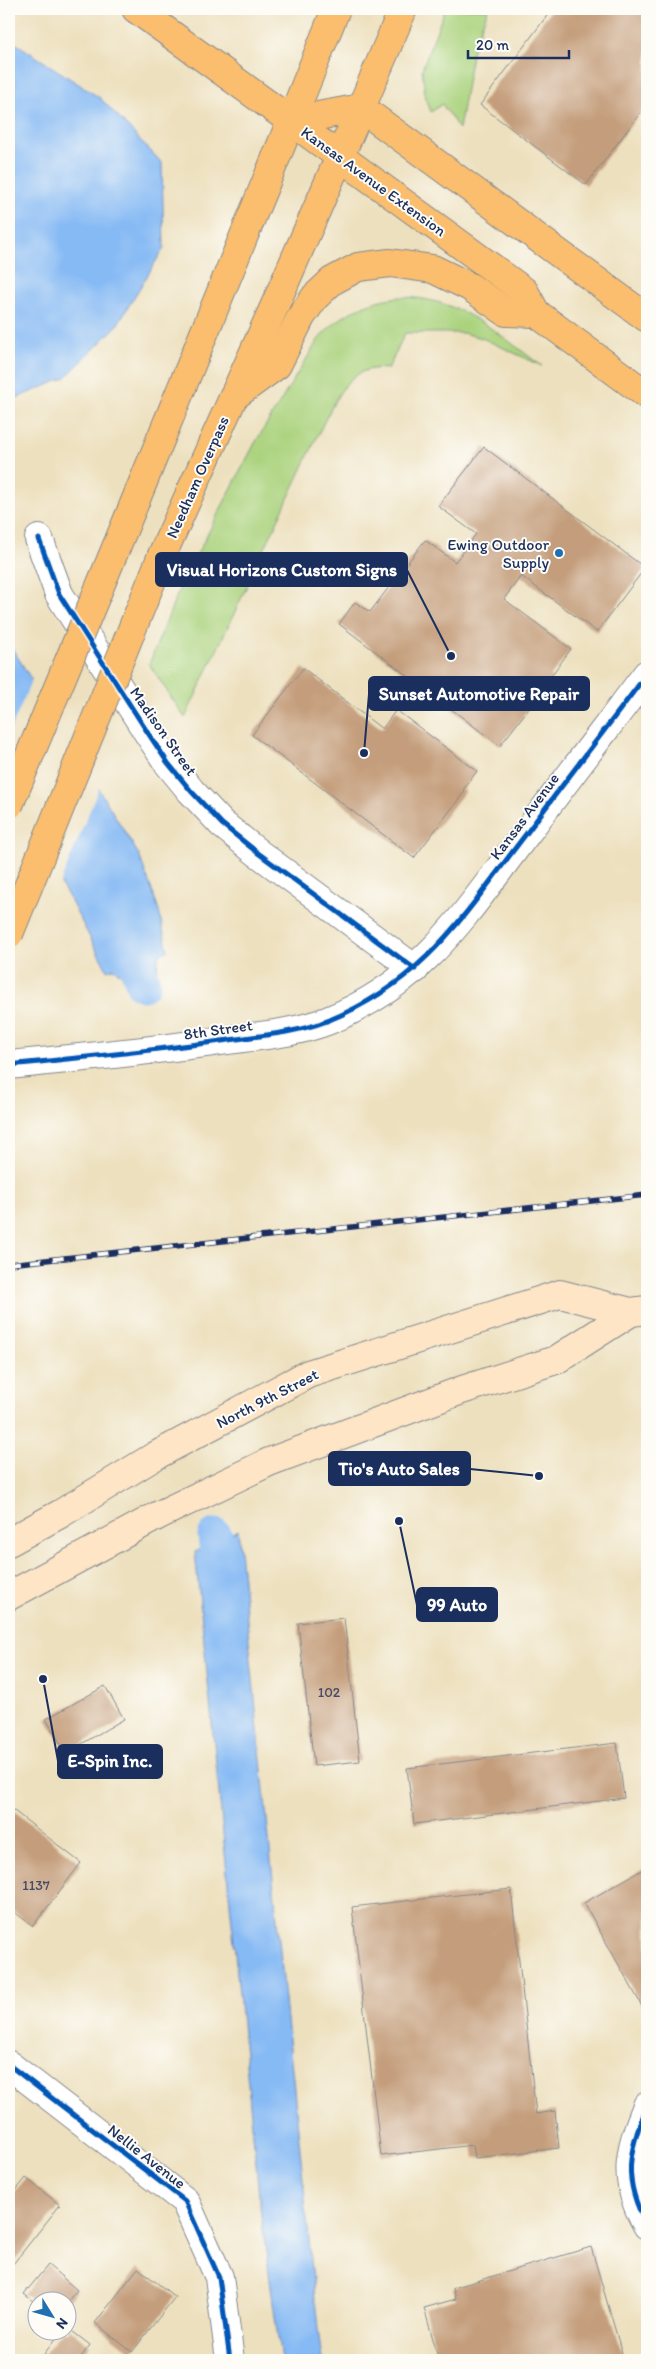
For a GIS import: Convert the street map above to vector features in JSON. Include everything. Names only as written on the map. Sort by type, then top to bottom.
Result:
[{"type":"main road","points":[[136,9],[291,120]]},
{"type":"main road","points":[[9,805],[336,9]]},
{"type":"main road","name":"Needham Overpass","points":[[9,934],[162,555],[361,108],[403,9]]},
{"type":"main road","points":[[361,108],[647,318]]},
{"type":"main road","name":"Kansas Avenue Extension","points":[[291,120],[361,108]]},
{"type":"main road","name":"Kansas Avenue Extension","points":[[291,120],[524,290],[536,313],[647,395]]},
{"type":"main road","points":[[233,397],[278,365],[301,317],[315,297],[332,281],[358,267],[372,264],[405,263],[433,269],[457,279],[506,312],[536,313]]},
{"type":"main road","name":"North 9th Street","points":[[9,1542],[60,1514],[155,1456],[308,1374],[560,1294],[639,1311]]},
{"type":"main road","name":"North 9th Street","points":[[11,1596],[159,1515],[268,1462],[462,1390],[556,1360],[639,1311]]},
{"type":"street","name":"Madison Street","points":[[39,539],[59,594],[148,733],[191,791],[222,824],[258,853],[415,969]]},
{"type":"street","name":"Kansas Avenue","points":[[415,969],[454,928],[647,674]]},
{"type":"street","name":"8th Street","points":[[9,1065],[172,1048],[286,1032],[325,1022],[359,1007],[415,969]]},
{"type":"street","name":"Nellie Avenue","points":[[9,2064],[185,2201],[202,2233],[219,2277],[230,2360]]},
{"type":"street","points":[[647,2106],[634,2138],[630,2168],[635,2204],[647,2225]]},
{"type":"green space","points":[[445,9],[488,9],[473,49],[459,129],[442,104],[431,112],[425,95],[422,69]]},
{"type":"green space","points":[[400,297],[441,303],[459,310],[493,330],[542,366],[482,338],[463,333],[405,333],[388,369],[364,371],[347,383],[324,422],[185,718],[149,664],[181,585],[255,443],[318,340],[335,323],[355,310],[376,301]]},
{"type":"water","points":[[9,39],[100,98],[162,163],[164,248],[116,327],[65,378],[9,401]]},
{"type":"water","points":[[9,643],[139,855],[158,907],[168,951],[159,954],[156,975],[128,982],[114,968],[107,970],[67,894],[9,804]]},
{"type":"water","points":[[238,1530],[322,2360],[281,2360],[261,2215],[195,1552]]},
{"type":"pier","points":[[33,677],[100,785],[59,886],[9,809],[9,734]]},
{"type":"building","points":[[552,9],[647,9],[647,104],[586,185],[480,105]]},
{"type":"building","points":[[484,447],[645,568],[597,632],[521,576],[504,599],[571,649],[550,677],[552,678],[500,746],[339,624],[355,602],[370,612],[425,540],[455,562],[476,534],[438,506]]},
{"type":"building","points":[[303,668],[382,729],[396,710],[477,771],[463,790],[465,791],[414,858],[252,735]]},
{"type":"building","points":[[344,1618],[360,1761],[314,1766],[298,1623]]},
{"type":"building","points":[[105,1686],[124,1719],[66,1753],[46,1719]]},
{"type":"building","points":[[617,1743],[624,1798],[414,1824],[407,1768]]},
{"type":"building","points":[[9,1807],[81,1863],[33,1926],[9,1908]]},
{"type":"building","points":[[647,1867],[647,2015],[584,1903]]},
{"type":"building","points":[[511,1889],[536,2114],[555,2111],[559,2148],[475,2158],[473,2145],[381,2156],[352,1907]]},
{"type":"building","points":[[26,2178],[60,2205],[13,2264],[9,2260],[9,2199]]},
{"type":"building","points":[[591,2247],[624,2360],[439,2360],[424,2308],[456,2299],[453,2288]]},
{"type":"building","points":[[48,2265],[77,2290],[75,2292],[28,2292],[28,2297],[24,2294]]},
{"type":"building","points":[[138,2268],[175,2297],[132,2352],[95,2323]]},
{"type":"building","points":[[78,2336],[90,2345],[79,2360],[53,2360],[44,2354],[53,2342],[78,2342]]},
{"type":"waterway","points":[[125,933],[143,984]]},
{"type":"waterway","points":[[215,1536],[221,1588]]},
{"type":"railway","points":[[9,1264],[647,1195]]},
{"type":"cycle path","points":[[39,539],[59,594],[168,763],[191,791],[222,824],[258,853],[415,969]]},
{"type":"cycle path","points":[[9,1065],[168,1048],[288,1032],[327,1021],[361,1005],[391,986],[417,966],[462,918],[647,674]]},
{"type":"cycle path","points":[[9,2065],[185,2201],[219,2277],[230,2360]]},
{"type":"cycle path","points":[[647,2106],[635,2138],[630,2166],[634,2194],[647,2225]]},
{"type":"place","name":"Ewing Outdoor Supply","points":[[559,553]]},
{"type":"place","name":"Visual Horizons Custom Signs","points":[[451,656]]},
{"type":"place","name":"Sunset Automotive Repair","points":[[364,753]]},
{"type":"place","name":"Tio's Auto Sales","points":[[539,1476]]},
{"type":"place","name":"99 Auto","points":[[399,1521]]},
{"type":"place","name":"E-Spin Inc.","points":[[43,1679]]}]
